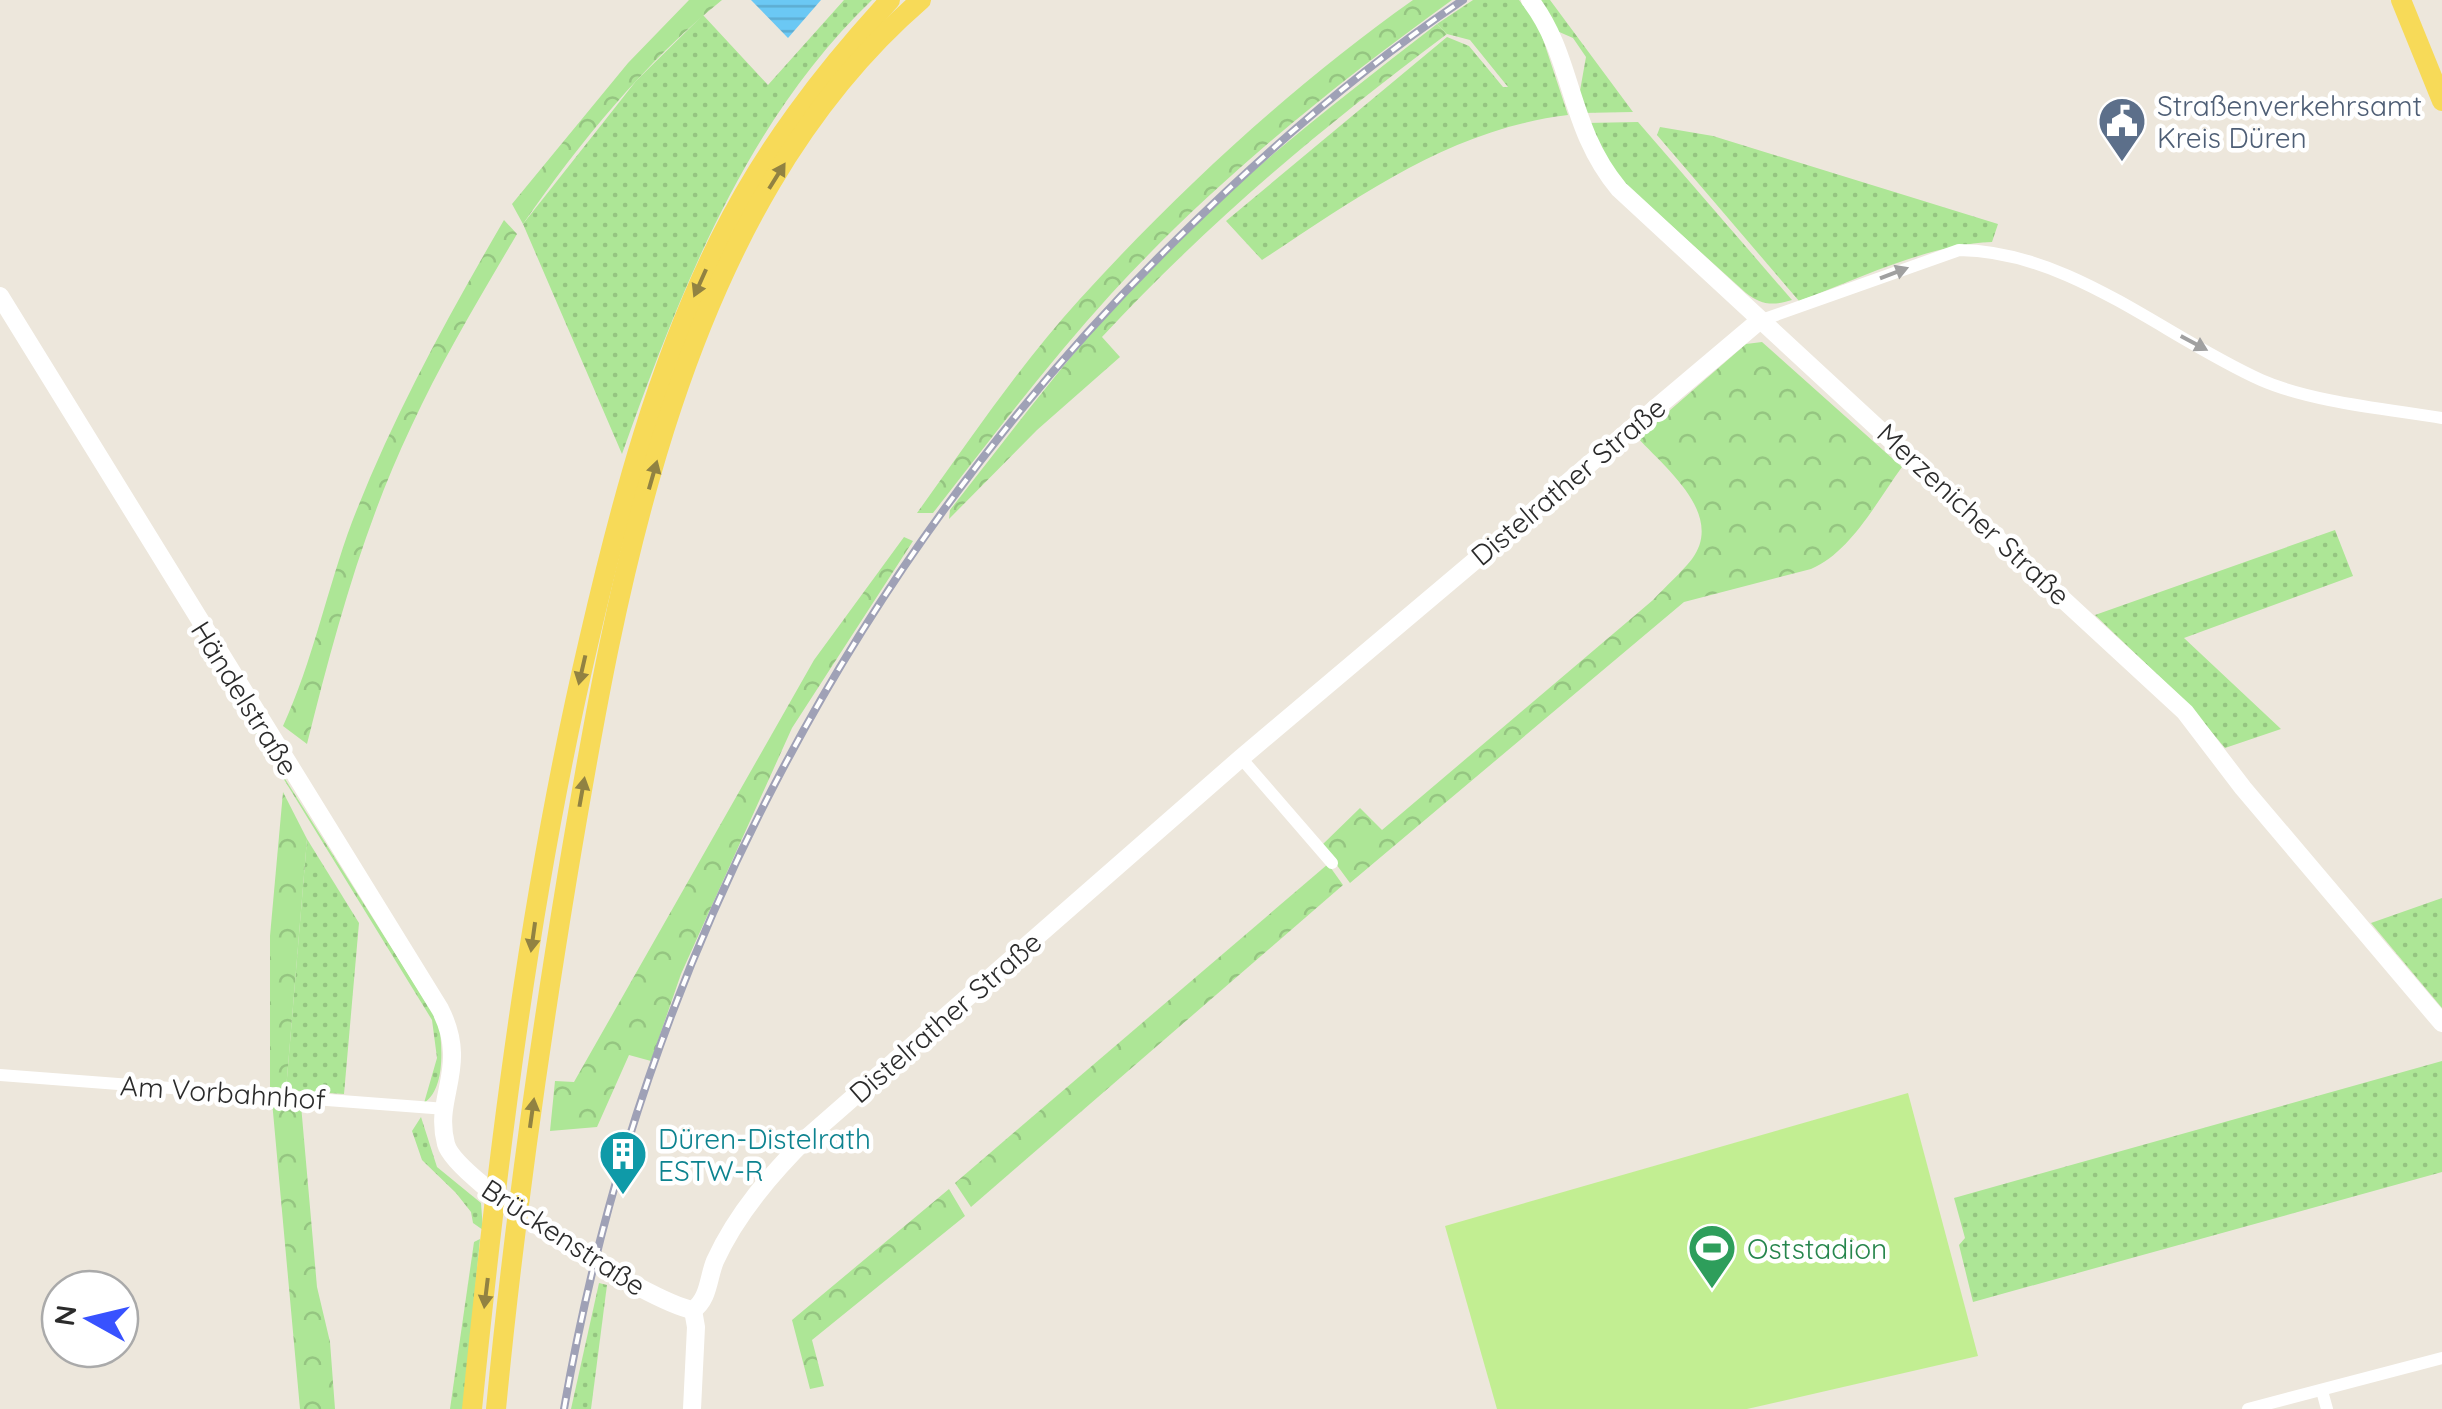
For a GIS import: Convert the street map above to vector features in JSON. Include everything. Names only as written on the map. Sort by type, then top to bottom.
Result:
[{"type":"main road","points":[[472,1409],[556,787],[604,575],[644,428],[683,322],[752,182],[833,62],[890,0]]},
{"type":"main road","points":[[496,1409],[518,1210],[582,786],[632,549],[664,436],[735,252],[773,180],[831,94],[890,26],[922,0]]},
{"type":"main road","points":[[2401,0],[2442,101]]},
{"type":"street","name":"Merzenicher Straße","points":[[1530,0],[1546,24],[1586,144],[1599,165],[1759,320],[1972,511],[2185,712],[2243,788],[2442,1023]]},
{"type":"street","points":[[1759,320],[1960,250],[1990,250],[2045,266],[2262,380],[2442,418]]},
{"type":"street","name":"Händelstraße","points":[[0,296],[440,1009],[449,1027],[456,1062],[446,1109]]},
{"type":"street","name":"Distelrather Straße","points":[[692,1310],[701,1304],[731,1231],[779,1165],[1241,758],[1759,320]]},
{"type":"street","points":[[1241,758],[1332,863]]},
{"type":"street","name":"Am Vorbahnhof","points":[[0,1075],[446,1109]]},
{"type":"street","name":"Brückenstraße","points":[[446,1109],[447,1150],[462,1170],[624,1280],[677,1307],[692,1310]]},
{"type":"street","points":[[692,1310],[696,1327],[692,1409]]},
{"type":"street","points":[[2248,1409],[2442,1358]]},
{"type":"street","points":[[2322,1391],[2327,1409]]},
{"type":"green space","points":[[689,0],[722,0],[666,50],[615,105],[523,224],[512,204],[628,63]]},
{"type":"green space","points":[[844,0],[872,0],[827,48],[752,155],[693,271],[622,454],[523,224],[636,81],[703,15],[768,85]]},
{"type":"green space","points":[[1413,0],[1452,0],[1317,102],[1190,214],[1088,320],[933,513],[917,513],[1036,351],[1117,259],[1281,104]]},
{"type":"green space","points":[[1473,0],[1519,0],[1538,24],[1568,115],[1525,123],[1445,150],[1370,190],[1262,260],[1226,221],[1447,37],[1469,46],[1503,87],[1508,87],[1470,40],[1447,34],[1437,24]]},
{"type":"green space","points":[[1540,0],[1550,0],[1633,112],[1582,113],[1578,102],[1586,57],[1573,38],[1557,31]]},
{"type":"green space","points":[[1437,24],[1447,34],[1267,178],[1143,295],[1102,337],[1120,357],[1037,430],[949,519],[950,510],[1046,388],[1148,270],[1252,172]]},
{"type":"green space","points":[[1638,122],[1792,300],[1768,303],[1746,293],[1612,172],[1585,123]]},
{"type":"green space","points":[[1660,127],[1713,136],[1998,224],[1992,242],[1918,256],[1799,301],[1657,135]]},
{"type":"green space","points":[[504,220],[517,234],[435,377],[378,504],[339,623],[307,744],[283,726],[352,522],[422,368]]},
{"type":"green space","points":[[1762,342],[1902,467],[1862,524],[1839,551],[1811,569],[1684,602],[1350,883],[1322,845],[1360,808],[1382,830],[1653,600],[1692,559],[1700,542],[1697,509],[1676,478],[1638,438],[1746,344]]},
{"type":"green space","points":[[2335,530],[2353,576],[2184,638],[2281,729],[2225,748],[2187,703],[2095,615]]},
{"type":"green space","points":[[904,537],[913,541],[792,728],[681,974],[651,1061],[629,1055],[597,1127],[550,1131],[555,1081],[574,1082],[814,660]]},
{"type":"green space","points":[[224,682],[439,1023],[439,1077],[424,1103],[437,1058],[432,1020]]},
{"type":"green space","points":[[283,792],[307,839],[286,1090],[270,1087],[270,936]]},
{"type":"green space","points":[[307,839],[359,923],[344,1094],[286,1090]]},
{"type":"green space","points":[[1328,864],[1343,885],[971,1207],[955,1183]]},
{"type":"green space","points":[[2442,898],[2442,1008],[2371,923]]},
{"type":"green space","points":[[2442,1061],[2442,1172],[1973,1302],[1959,1245],[1965,1238],[1954,1198]]},
{"type":"green space","name":"Oststadion","points":[[1908,1093],[1978,1356],[1747,1409],[1497,1409],[1445,1226]]},
{"type":"green space","points":[[272,1101],[301,1105],[317,1287],[330,1342],[335,1409],[300,1409]]},
{"type":"green space","points":[[421,1117],[437,1167],[481,1203],[483,1230],[473,1223],[471,1212],[456,1193],[422,1160],[412,1131]]},
{"type":"green space","points":[[949,1189],[965,1216],[812,1340],[824,1386],[810,1389],[792,1320]]},
{"type":"green space","points":[[480,1239],[464,1409],[450,1409],[474,1242]]},
{"type":"green space","points":[[599,1283],[607,1285],[591,1409],[571,1409]]},
{"type":"water","points":[[751,0],[821,0],[788,38]]},
{"type":"railway","points":[[564,1409],[599,1244],[647,1083],[708,926],[780,775],[863,629],[958,491],[1063,360],[1179,237],[1315,112],[1463,0]]},
{"type":"place","name":"Straßenverkehrsamt Kreis Düren","points":[[2122,164]]},
{"type":"place","name":"Düren-Distelrath ESTW-R","points":[[623,1196]]},
{"type":"place","name":"Oststadion","points":[[1712,1290]]}]
